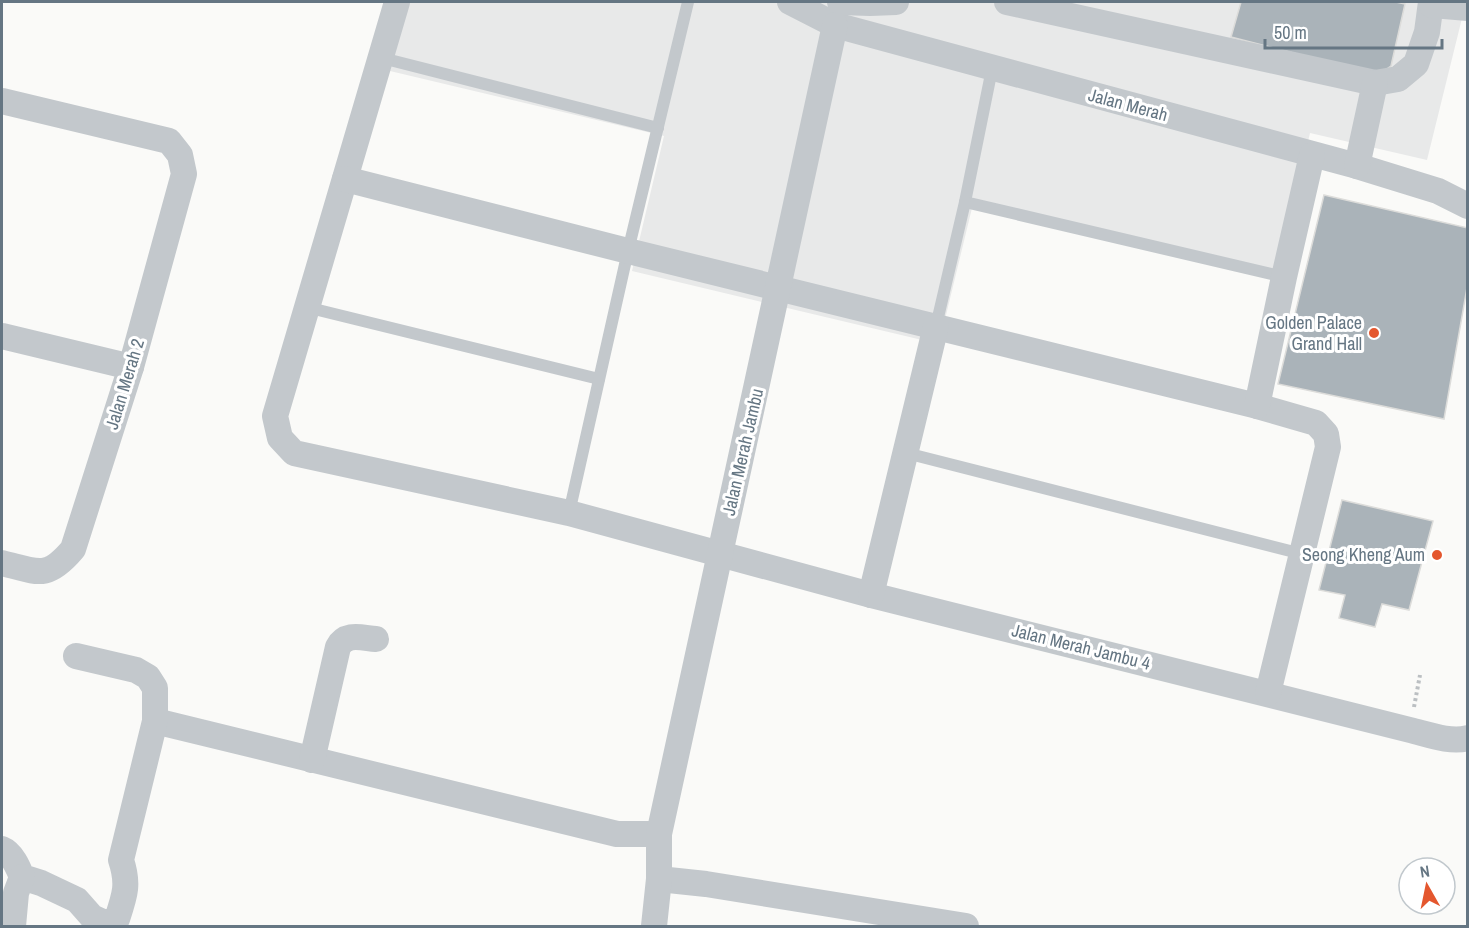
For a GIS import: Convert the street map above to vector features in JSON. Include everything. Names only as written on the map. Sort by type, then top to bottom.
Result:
[{"type":"street","name":"Jalan Merah Jambu 4","points":[[397,2],[275,416],[280,438],[294,453],[569,513],[872,595],[1410,730],[1442,738],[1467,738]]},
{"type":"street","name":"Jalan Merah","points":[[790,2],[837,13],[992,69],[1357,166],[1437,191],[1467,206]]},
{"type":"street","points":[[837,13],[870,3],[896,2]]},
{"type":"street","points":[[1007,2],[1375,83],[1398,79],[1416,64],[1427,32],[1432,3],[1467,8]]},
{"type":"street","name":"Jalan Merah Jambu","points":[[654,927],[659,879],[659,834],[837,13]]},
{"type":"street","points":[[1357,166],[1375,83]]},
{"type":"street","name":"Jalan Merah 2","points":[[2,101],[169,141],[180,155],[184,174],[131,367],[74,549],[60,565],[45,572],[2,563]]},
{"type":"street","points":[[1257,406],[1312,155]]},
{"type":"street","points":[[345,179],[1257,406],[1316,423],[1326,434],[1329,447],[1268,693]]},
{"type":"street","points":[[872,595],[936,326]]},
{"type":"street","points":[[2,336],[131,367]]},
{"type":"street","points":[[312,760],[338,647],[342,640],[350,636],[376,639]]},
{"type":"street","points":[[22,876],[77,900],[96,922],[105,923],[117,919],[124,899],[127,878],[122,860],[156,721],[155,688],[148,677],[136,670],[76,656]]},
{"type":"street","points":[[156,721],[616,834],[659,834]]},
{"type":"street","points":[[2,849],[17,865],[22,876],[16,893],[13,927]]},
{"type":"street","points":[[659,879],[706,884],[966,927]]},
{"type":"lane","points":[[569,513],[628,251],[688,2]]},
{"type":"lane","points":[[382,58],[658,128]]},
{"type":"lane","points":[[936,326],[965,202],[992,69]]},
{"type":"lane","points":[[965,202],[1284,277]]},
{"type":"lane","points":[[306,307],[599,379]]},
{"type":"lane","points":[[906,453],[1302,554]]},
{"type":"path","points":[[1410,730],[1420,675]]},
{"type":"shaded area","points":[[407,2],[1466,2],[1427,160],[1310,133],[1275,279],[972,208],[939,344],[632,271],[664,136],[390,71]]},
{"type":"building","points":[[1241,2],[1396,2],[1405,4],[1391,66],[1378,75],[1231,37]]},
{"type":"building","name":"Golden Palace Grand Hall","points":[[1324,195],[1468,228],[1468,282],[1444,419],[1278,384]]},
{"type":"building","points":[[1342,500],[1433,521],[1409,610],[1382,604],[1375,627],[1339,618],[1345,595],[1319,590]]},
{"type":"place","name":"Golden Palace Grand Hall","points":[[1374,333]]},
{"type":"place","name":"Seong Kheng Aum","points":[[1437,555]]}]
